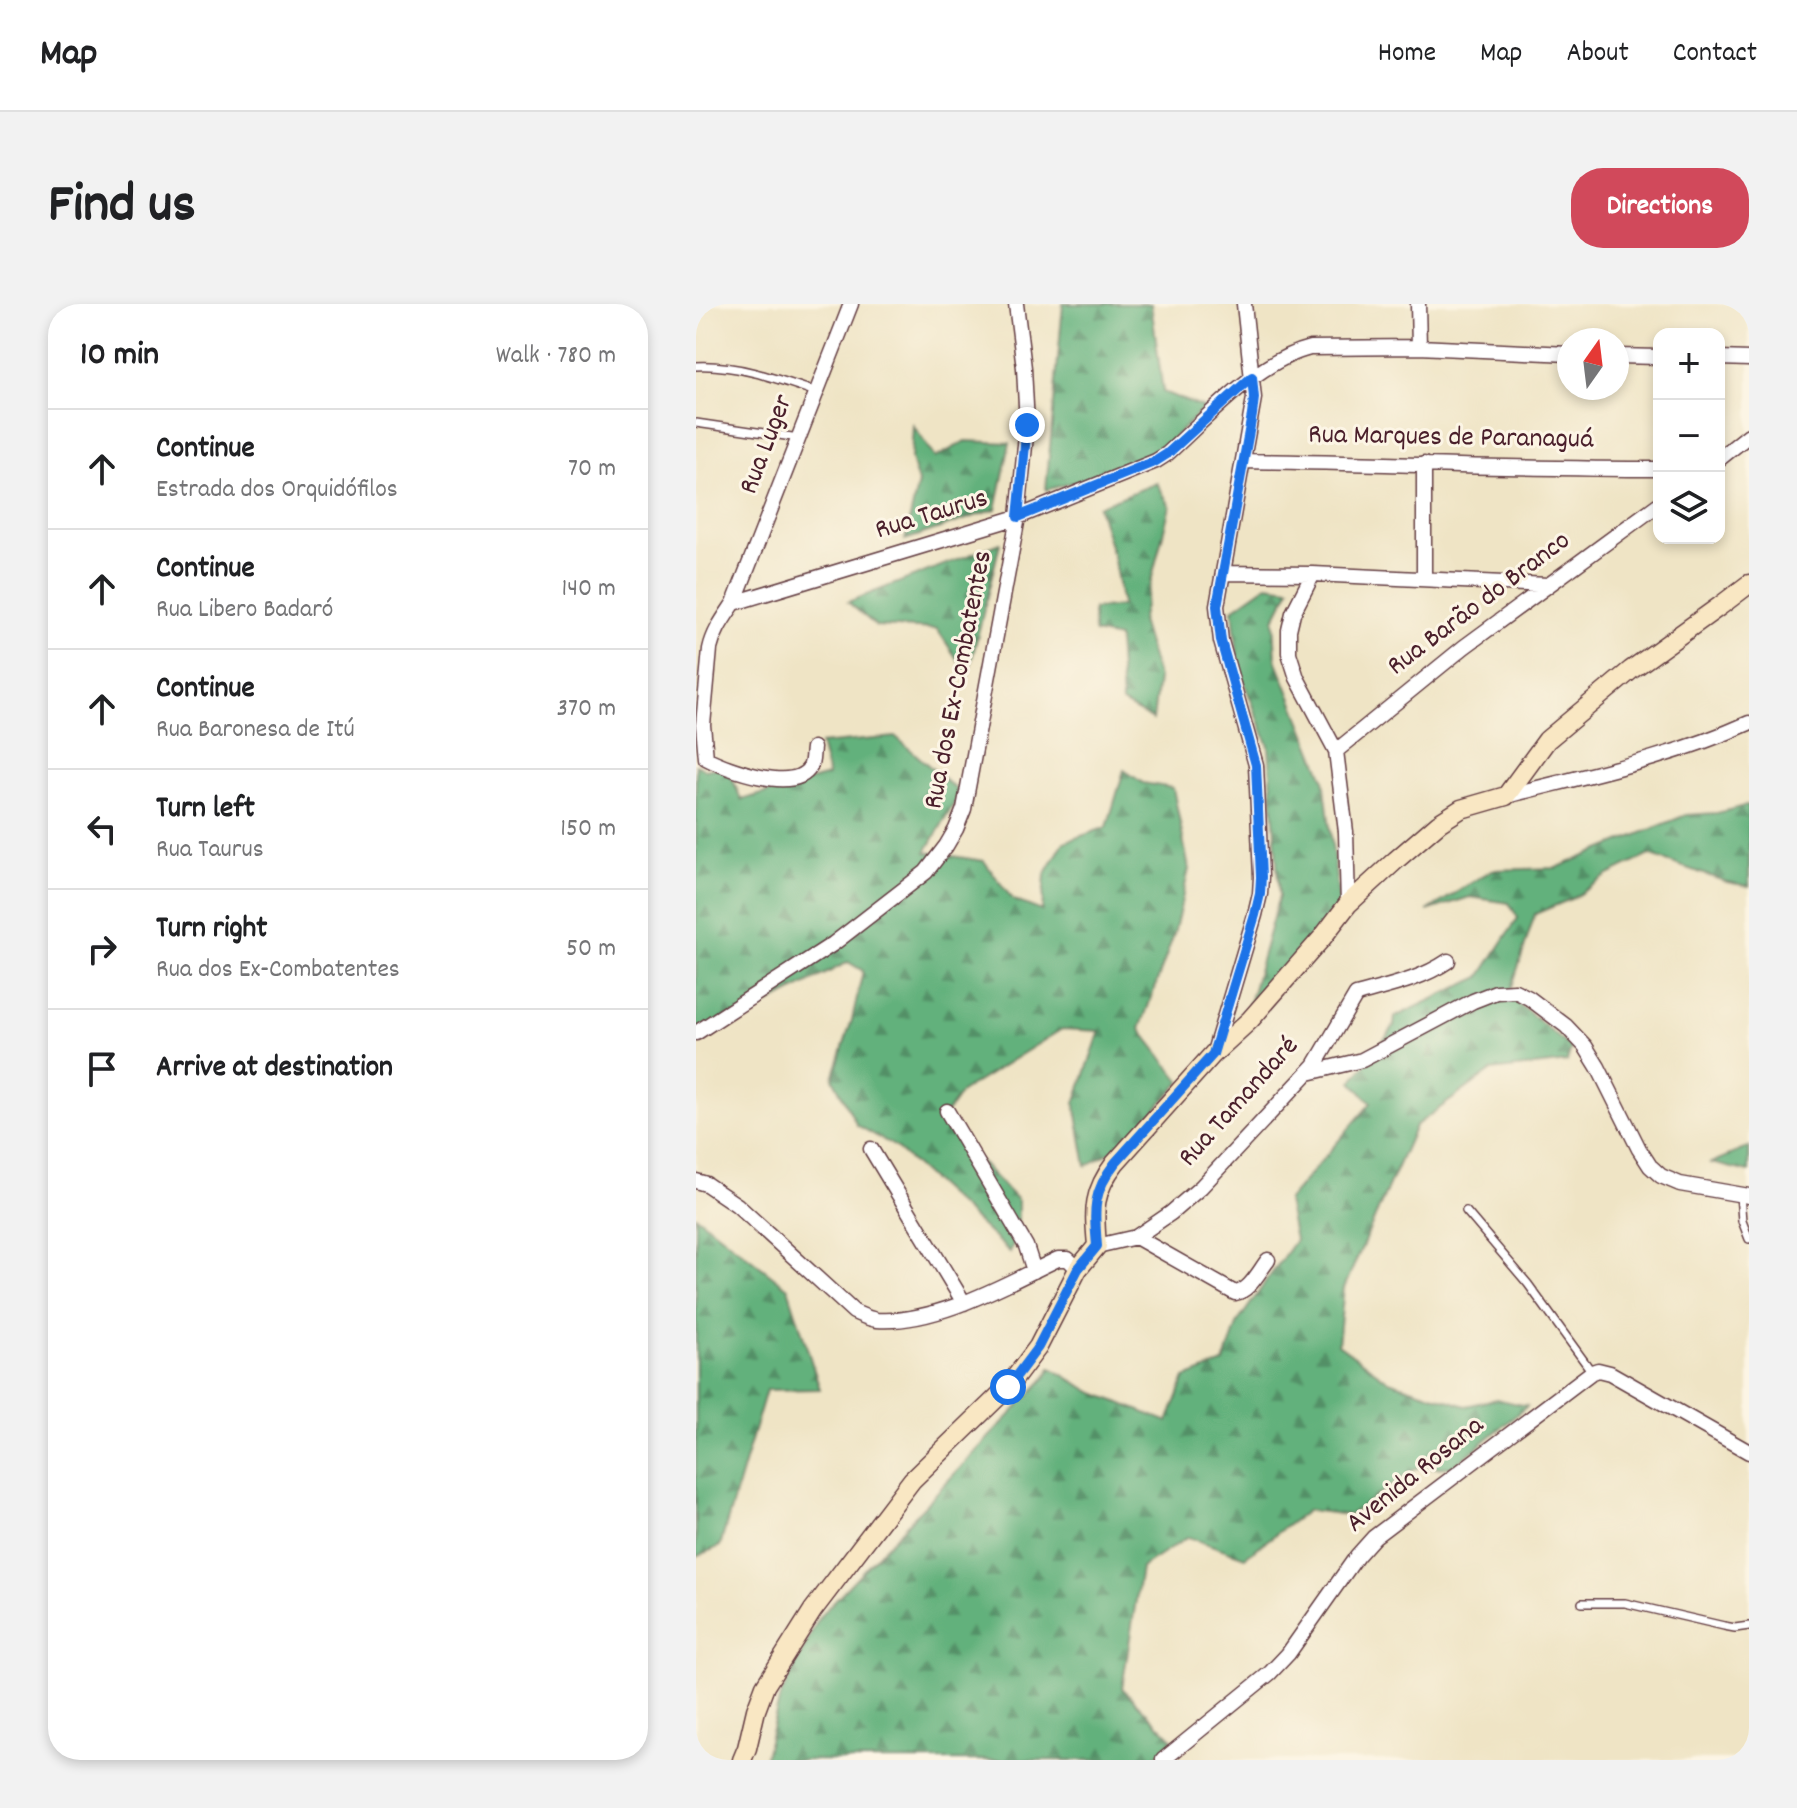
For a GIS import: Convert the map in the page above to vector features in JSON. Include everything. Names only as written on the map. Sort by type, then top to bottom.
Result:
[{"type":"street","name":"Rua Luger","points":[[813,748],[812,764],[805,773],[794,779],[747,774],[706,758],[703,725],[710,649],[718,627],[734,603],[851,304]]},
{"type":"street","name":"Rua dos Ex-Combatentes","points":[[696,1033],[833,944],[926,872],[956,829],[964,809],[1018,517],[1027,425],[1016,304]]},
{"type":"street","points":[[1213,1054],[1255,915],[1261,877],[1256,765],[1221,641],[1217,606],[1254,398],[1244,304]]},
{"type":"street","points":[[1418,304],[1419,347]]},
{"type":"street","name":"Rua Taurus","points":[[734,603],[1018,517],[1156,461],[1252,377],[1295,352],[1310,348],[1419,347],[1557,353]]},
{"type":"street","points":[[1629,356],[1653,357]]},
{"type":"street","points":[[1725,358],[1749,359]]},
{"type":"street","points":[[1725,454],[1749,435]]},
{"type":"street","name":"Rua Marques de Paranaguá","points":[[1243,461],[1653,469]]},
{"type":"street","points":[[1424,464],[1424,579]]},
{"type":"street","name":"Rua Barão do Branco","points":[[1336,751],[1464,647],[1653,508]]},
{"type":"street","points":[[1223,573],[1548,585]]},
{"type":"street","points":[[1313,574],[1293,613],[1289,653],[1297,678],[1336,751],[1346,832],[1348,904]]},
{"type":"street","points":[[1506,796],[1547,740],[1631,670],[1749,584]]},
{"type":"street","points":[[742,1760],[765,1686],[813,1610],[912,1480],[1008,1387],[1038,1347],[1078,1269],[1097,1246],[1094,1208],[1104,1178],[1213,1054],[1250,1020],[1348,904],[1439,823],[1461,809],[1650,759],[1715,738],[1749,723]]},
{"type":"street","name":"Rua Tamandaré","points":[[1097,1246],[1136,1237],[1201,1187],[1315,1065],[1356,995],[1412,980],[1448,961]]},
{"type":"street","points":[[1308,1073],[1362,1060],[1473,1001],[1496,992],[1515,991],[1566,1026],[1585,1046],[1639,1149],[1661,1176],[1680,1184],[1745,1195]]},
{"type":"street","points":[[947,1111],[1026,1246],[1034,1271]]},
{"type":"street","points":[[871,1149],[964,1303]]},
{"type":"street","points":[[696,1181],[706,1184],[737,1205],[854,1312],[873,1320],[924,1316],[964,1303],[1058,1259],[1068,1259],[1078,1269]]},
{"type":"street","points":[[1136,1237],[1235,1293],[1247,1288],[1268,1260]]},
{"type":"street","points":[[1592,1372],[1610,1373],[1749,1452]]},
{"type":"street","name":"Avenida Rosana","points":[[1163,1760],[1270,1673],[1288,1654],[1357,1556],[1374,1537],[1592,1372]]},
{"type":"lane","points":[[696,366],[726,367],[767,375],[816,392]]},
{"type":"lane","points":[[696,423],[799,438]]},
{"type":"lane","points":[[1745,1195],[1742,1221],[1749,1239]]},
{"type":"lane","points":[[1466,1211],[1528,1284],[1592,1372]]},
{"type":"lane","points":[[1582,1603],[1625,1603],[1724,1626],[1749,1626]]},
{"type":"green space","points":[[1063,304],[1151,304],[1163,392],[1204,408],[1149,462],[1046,490]]},
{"type":"green space","points":[[913,425],[935,458],[966,441],[1010,443],[996,509],[905,540],[918,483],[911,459]]},
{"type":"green space","points":[[1157,483],[1170,506],[1141,621],[1158,678],[1153,720],[1122,703],[1118,638],[1094,633],[1093,609],[1122,606],[1114,560],[1098,506]]},
{"type":"green space","points":[[1000,543],[968,675],[937,629],[876,626],[848,602]]},
{"type":"green space","points":[[1267,585],[1290,588],[1274,620],[1276,659],[1324,779],[1340,910],[1245,1018],[1279,896],[1269,746],[1239,669],[1233,609]]},
{"type":"green space","points":[[896,737],[960,793],[926,852],[984,861],[1013,900],[1042,911],[1045,875],[1064,842],[1107,827],[1124,770],[1143,783],[1173,788],[1189,869],[1174,934],[1140,1029],[1181,1082],[1121,1146],[1086,1166],[1075,1103],[1100,1031],[1062,1029],[961,1092],[941,1121],[1018,1201],[1018,1231],[1010,1252],[894,1146],[857,1125],[833,1078],[852,1020],[863,971],[848,962],[696,1042],[696,765],[706,770],[714,768],[726,772],[734,781],[741,800],[828,776],[820,744]]},
{"type":"green space","points":[[1749,805],[1749,886],[1727,882],[1649,855],[1608,875],[1573,898],[1535,914],[1509,996],[1571,1048],[1567,1062],[1491,1071],[1415,1126],[1344,1288],[1338,1344],[1389,1381],[1466,1406],[1496,1399],[1527,1406],[1453,1467],[1416,1468],[1349,1515],[1308,1510],[1245,1557],[1188,1537],[1141,1568],[1122,1688],[1173,1739],[1152,1760],[764,1760],[780,1697],[820,1616],[1047,1376],[1051,1368],[1092,1392],[1168,1422],[1185,1378],[1224,1363],[1238,1322],[1295,1240],[1287,1201],[1371,1103],[1352,1082],[1394,1026],[1395,1017],[1480,977],[1518,918],[1509,903],[1470,897],[1427,911],[1492,870],[1556,868],[1686,815],[1717,813]]},
{"type":"green space","points":[[1749,1147],[1749,1172],[1711,1163]]},
{"type":"green space","points":[[696,1216],[788,1288],[820,1389],[766,1390],[720,1546],[696,1557]]},
{"type":"route","points":[[1008,1387],[1038,1347],[1078,1269],[1097,1246],[1094,1208],[1104,1178],[1213,1054],[1255,915],[1261,877],[1256,765],[1221,641],[1217,606],[1252,415],[1252,377],[1156,461],[1018,517],[1027,425]]}]
